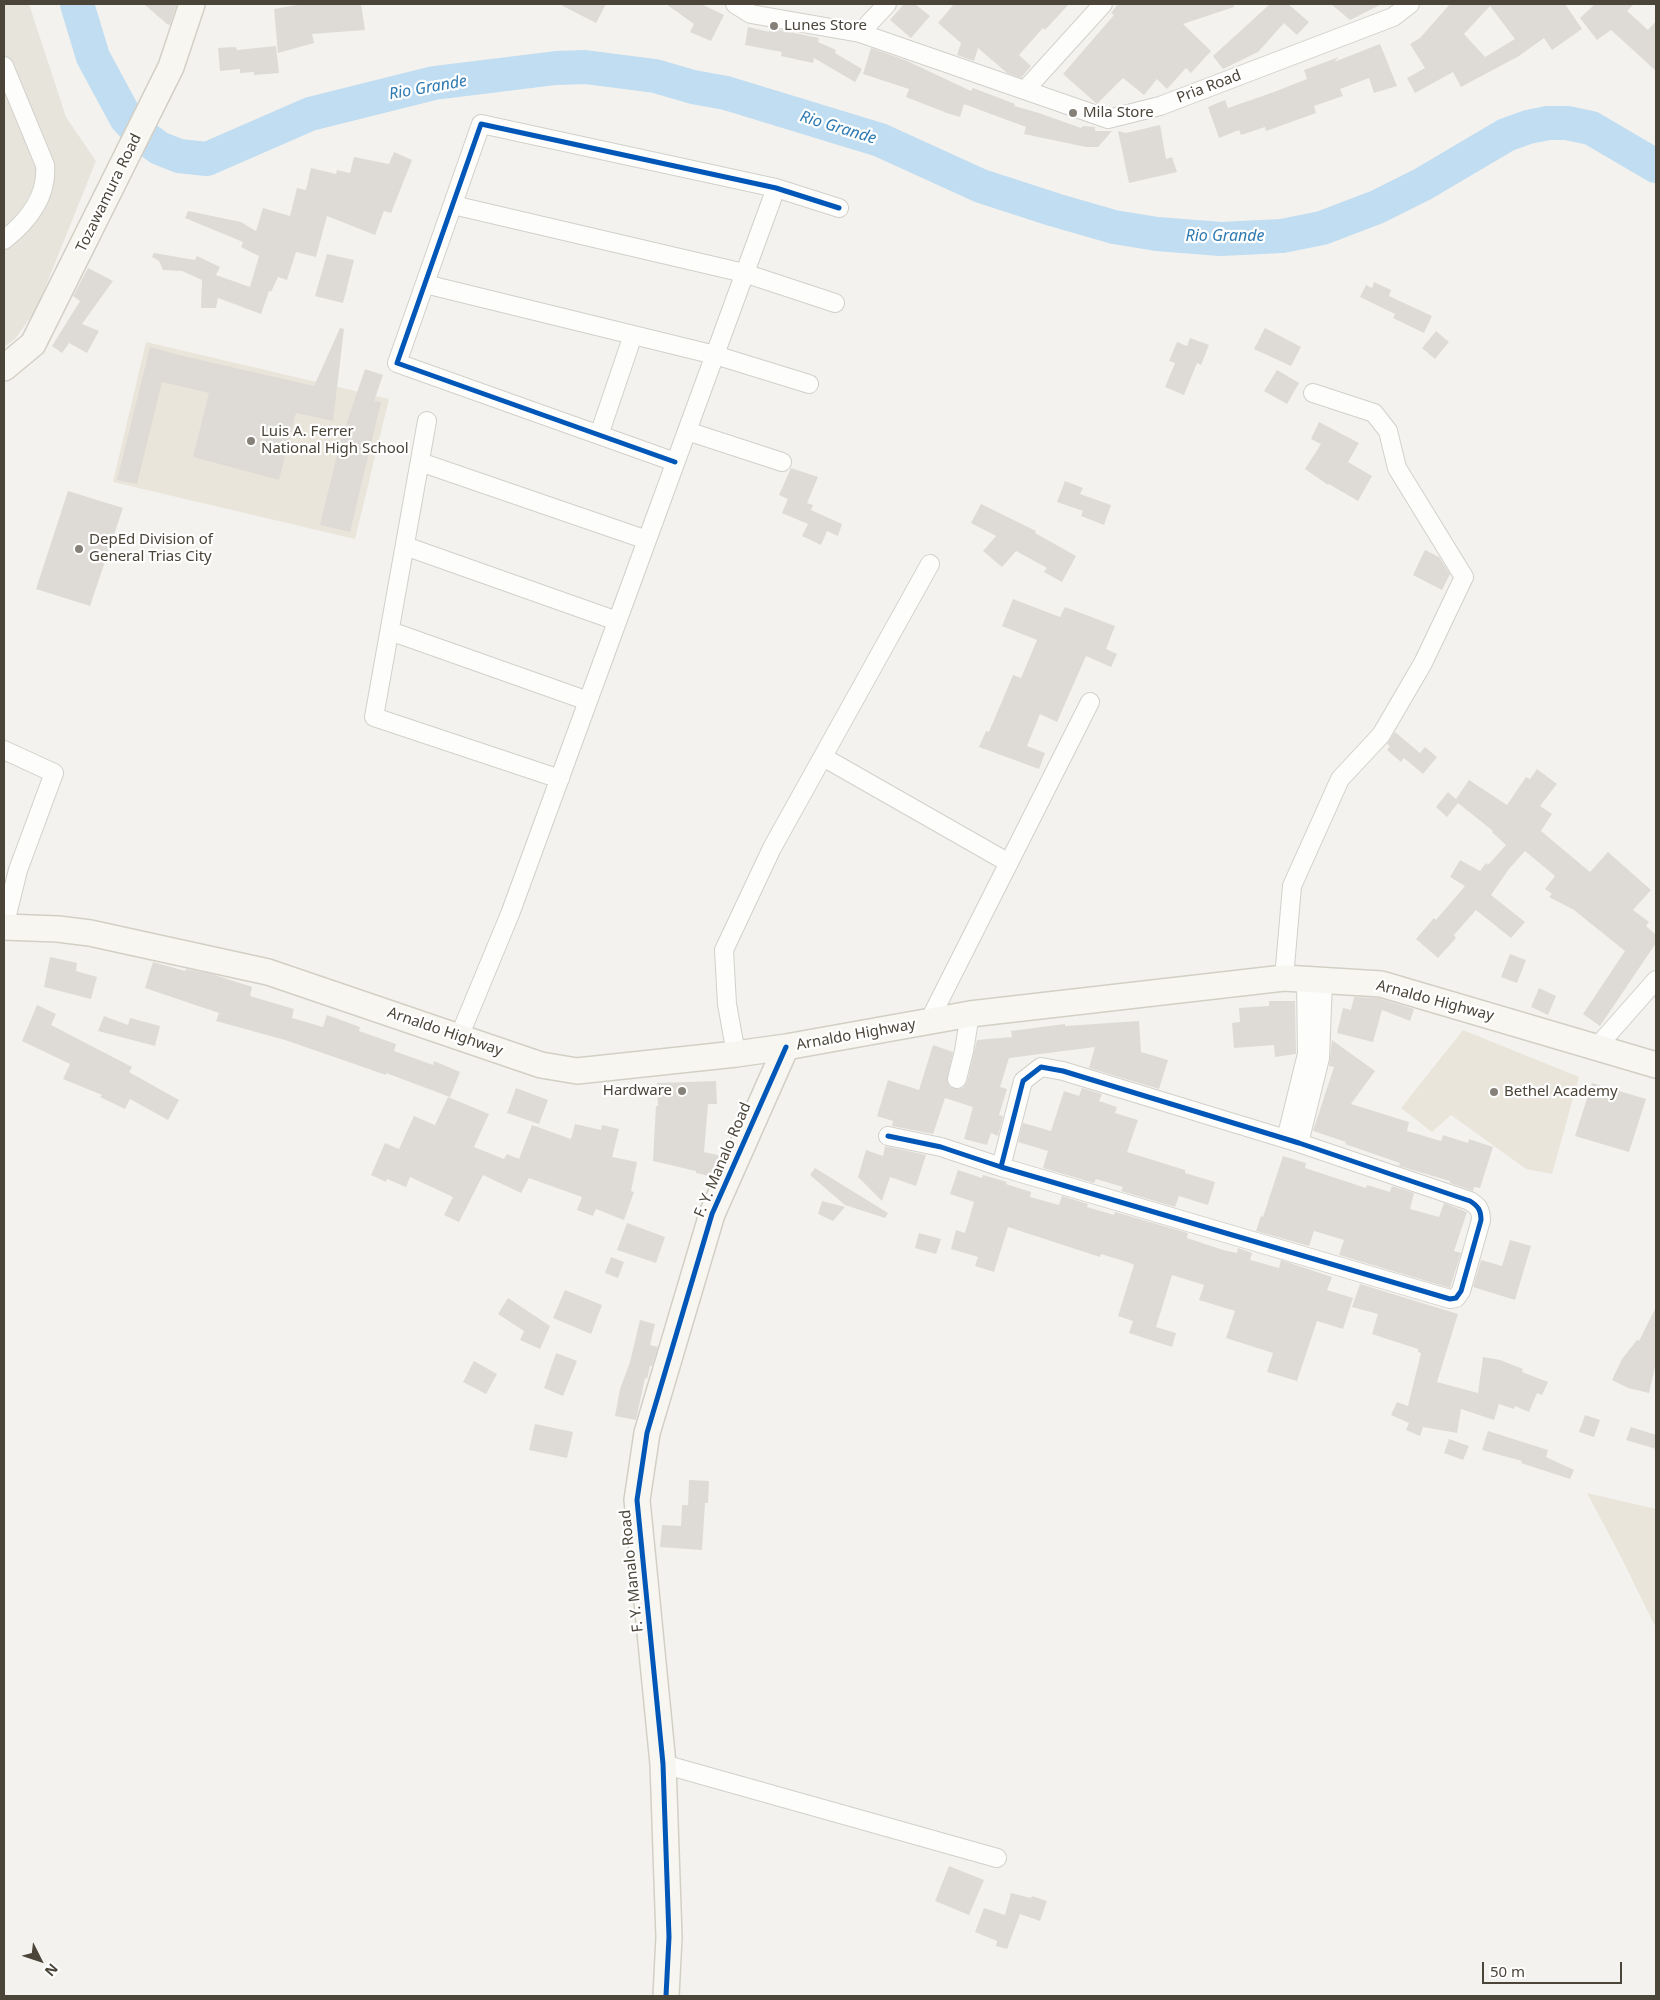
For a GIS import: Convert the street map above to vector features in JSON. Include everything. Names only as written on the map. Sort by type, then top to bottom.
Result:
[{"type":"main road","name":"Tozawamura Road","points":[[4,368],[33,344],[171,67],[192,4]]},
{"type":"main road","name":"Arnaldo Highway","points":[[4,927],[58,929],[90,933],[268,972],[541,1065],[577,1071],[786,1047],[970,1014],[1304,980],[1381,984],[1656,1065]]},
{"type":"main road","name":"F. Y. Manalo Road","points":[[666,1996],[669,1938],[663,1764],[637,1500],[648,1433],[712,1214],[786,1047]]},
{"type":"street","name":"Pria Road","points":[[735,4],[752,14],[860,33],[1108,118],[1160,106],[1393,17],[1410,4]]},
{"type":"street","points":[[860,33],[887,4]]},
{"type":"street","points":[[1025,90],[1103,4]]},
{"type":"street","points":[[4,66],[45,165],[46,177],[43,191],[36,207],[23,224],[4,240]]},
{"type":"street","points":[[675,462],[397,363],[481,124],[776,188],[839,208]]},
{"type":"street","points":[[459,1037],[510,914],[776,188]]},
{"type":"street","points":[[453,205],[744,273],[835,303]]},
{"type":"street","points":[[425,284],[714,355],[809,384]]},
{"type":"street","points":[[599,435],[633,335]]},
{"type":"street","points":[[1292,1141],[1313,1056],[1292,886],[1340,779],[1381,735],[1423,663],[1464,577],[1397,468],[1388,431],[1374,413],[1313,393]]},
{"type":"street","points":[[427,421],[374,717],[560,779]]},
{"type":"street","points":[[687,431],[782,462]]},
{"type":"street","points":[[420,462],[647,540]]},
{"type":"street","points":[[405,546],[617,621]]},
{"type":"street","points":[[736,1054],[727,1004],[724,950],[772,848],[930,564]]},
{"type":"street","points":[[390,631],[588,701]]},
{"type":"street","points":[[928,1022],[1090,702]]},
{"type":"street","points":[[4,750],[54,773],[18,870],[4,927]]},
{"type":"street","points":[[822,757],[1009,863]]},
{"type":"street","points":[[1596,1048],[1656,980]]},
{"type":"street","points":[[957,1079],[970,1014]]},
{"type":"street","points":[[888,1136],[941,1146],[1001,1167],[1450,1299],[1459,1296],[1481,1220],[1481,1211],[1470,1201],[1292,1141],[1063,1071],[1041,1067],[1023,1081],[1001,1167]]},
{"type":"street","points":[[663,1764],[997,1858]]},
{"type":"shaded area","points":[[4,4],[29,4],[66,117],[96,161],[37,308],[15,339],[4,347]]},
{"type":"shaded area","name":"Luis A. Ferrer National High School","points":[[146,342],[389,399],[355,539],[113,482]]},
{"type":"shaded area","name":"Bethel Academy","points":[[1463,1030],[1579,1077],[1552,1174],[1526,1169],[1451,1115],[1432,1132],[1401,1108]]},
{"type":"shaded area","points":[[1587,1493],[1656,1509],[1656,1628],[1620,1555]]},
{"type":"building","points":[[144,4],[177,4],[170,25],[167,24]]},
{"type":"building","points":[[303,4],[361,4],[365,30],[312,34],[314,43],[278,53],[274,9]]},
{"type":"building","points":[[559,4],[606,4],[596,23]]},
{"type":"building","points":[[666,4],[701,4],[724,15],[711,41],[690,32],[694,24]]},
{"type":"building","points":[[904,4],[915,4],[930,16],[911,38],[890,20]]},
{"type":"building","points":[[954,4],[1069,4],[1045,30],[1043,28],[1019,55],[1031,66],[1021,78],[1007,73],[978,48],[974,61],[957,55],[961,43],[938,23]]},
{"type":"building","points":[[1118,4],[1234,4],[1234,7],[1183,24],[1211,51],[1191,73],[1186,68],[1167,89],[1157,79],[1144,95],[1123,78],[1097,104],[1063,74],[1114,15],[1111,13]]},
{"type":"building","points":[[1270,4],[1288,4],[1309,22],[1297,35],[1284,23],[1258,52],[1223,69],[1213,56]]},
{"type":"building","points":[[1331,4],[1382,4],[1350,20]]},
{"type":"building","points":[[1450,4],[1565,4],[1582,29],[1552,50],[1544,38],[1519,56],[1461,87],[1453,72],[1415,93],[1407,78],[1425,68],[1410,44],[1420,38]],"holes":[[[1490,6],[1515,39],[1485,57],[1464,34]]]},
{"type":"building","points":[[1595,4],[1634,4],[1627,11],[1648,30],[1656,21],[1656,71],[1611,30],[1597,40],[1580,18]]},
{"type":"building","points":[[748,27],[769,32],[770,28],[819,38],[818,42],[836,50],[835,53],[862,69],[855,82],[814,58],[813,63],[781,56],[782,52],[745,45]]},
{"type":"building","points":[[1380,44],[1397,86],[1374,93],[1369,78],[1340,89],[1343,96],[1314,106],[1316,113],[1266,131],[1265,127],[1241,135],[1239,130],[1219,138],[1208,107],[1225,100],[1228,108],[1274,92],[1307,79],[1304,70],[1339,57],[1334,62]]},
{"type":"building","points":[[276,46],[279,73],[254,75],[254,72],[240,73],[240,69],[220,71],[218,48],[236,47],[237,50]]},
{"type":"building","points":[[871,48],[905,60],[971,91],[973,88],[1015,104],[1014,106],[1081,128],[1083,126],[1095,127],[1095,131],[1112,131],[1098,147],[1086,147],[1024,134],[1026,127],[964,104],[960,117],[947,113],[906,97],[909,89],[863,74]]},
{"type":"building","points":[[1160,125],[1166,159],[1172,157],[1177,172],[1129,183],[1118,131],[1126,133]]},
{"type":"building","points":[[394,152],[412,160],[391,213],[384,211],[375,235],[327,216],[316,257],[296,252],[287,280],[278,277],[271,292],[269,291],[261,314],[218,298],[216,308],[201,308],[202,280],[182,271],[163,270],[159,261],[152,257],[154,253],[195,260],[197,256],[220,267],[216,275],[250,287],[259,256],[241,247],[243,242],[185,218],[188,211],[241,222],[256,231],[263,208],[290,216],[297,188],[306,190],[311,168],[336,174],[337,170],[350,173],[354,157],[389,164]]},
{"type":"building","points":[[327,254],[354,260],[343,303],[315,296]]},
{"type":"building","points":[[88,268],[113,281],[82,324],[99,331],[87,353],[69,343],[62,353],[52,346],[80,301],[73,296]]},
{"type":"building","points":[[1374,282],[1391,290],[1389,296],[1432,316],[1424,333],[1393,318],[1395,314],[1360,297],[1366,285],[1372,288]]},
{"type":"building","points":[[340,328],[344,329],[333,421],[296,413],[279,480],[193,457],[209,393],[162,382],[137,484],[117,480],[150,347],[314,386]]},
{"type":"building","points":[[1265,328],[1301,347],[1291,366],[1254,349]]},
{"type":"building","points":[[1436,331],[1449,342],[1435,359],[1422,348]]},
{"type":"building","points":[[1190,338],[1209,345],[1201,365],[1197,363],[1184,395],[1165,387],[1175,363],[1169,361],[1177,342],[1187,346]]},
{"type":"building","points":[[365,369],[383,375],[374,401],[381,402],[350,532],[320,525],[340,443]]},
{"type":"building","points":[[1277,370],[1299,383],[1287,404],[1264,391]]},
{"type":"building","points":[[1319,422],[1359,443],[1348,462],[1372,476],[1358,501],[1328,485],[1305,469],[1321,444],[1311,439]]},
{"type":"building","points":[[791,468],[818,477],[807,503],[813,505],[811,510],[842,524],[838,536],[827,531],[821,545],[802,536],[808,524],[782,513],[788,499],[779,495]]},
{"type":"building","points":[[1065,481],[1083,488],[1080,494],[1111,505],[1104,525],[1081,516],[1083,511],[1057,502]]},
{"type":"building","name":"DepEd Division of General Trias City","points":[[68,491],[123,508],[90,606],[36,589]]},
{"type":"building","points":[[981,504],[1036,531],[1035,533],[1076,556],[1062,582],[1044,572],[1047,568],[1016,551],[1002,567],[983,551],[996,536],[971,523]]},
{"type":"building","points":[[1425,550],[1439,557],[1450,574],[1442,590],[1413,575]]},
{"type":"building","points":[[1013,599],[1060,617],[1065,607],[1115,626],[1106,649],[1117,654],[1111,667],[1086,656],[1057,722],[1040,714],[1027,746],[1045,753],[1039,769],[979,747],[986,731],[989,732],[1013,675],[1021,678],[1037,640],[1002,626]]},
{"type":"building","points":[[1395,732],[1420,753],[1425,747],[1437,757],[1423,774],[1404,758],[1401,762],[1387,750],[1390,746],[1387,744]]},
{"type":"building","points":[[1537,769],[1557,784],[1540,806],[1552,814],[1541,831],[1590,872],[1608,852],[1651,890],[1633,910],[1649,922],[1646,926],[1656,935],[1656,943],[1600,1026],[1583,1014],[1625,951],[1574,910],[1549,897],[1552,894],[1545,889],[1555,876],[1525,851],[1509,869],[1491,895],[1525,922],[1511,938],[1476,910],[1454,935],[1456,938],[1438,958],[1416,939],[1434,918],[1436,920],[1465,886],[1450,877],[1460,860],[1480,871],[1506,845],[1493,831],[1458,803],[1447,817],[1436,807],[1448,792],[1456,799],[1469,780],[1507,805],[1526,777],[1530,779]]},
{"type":"building","points":[[1510,954],[1526,960],[1517,983],[1501,977]]},
{"type":"building","points":[[50,957],[77,963],[76,971],[97,977],[91,999],[44,987]]},
{"type":"building","points":[[153,962],[185,971],[186,969],[212,974],[252,987],[250,996],[294,1009],[292,1018],[323,1027],[327,1015],[360,1027],[359,1031],[396,1044],[394,1051],[433,1065],[434,1061],[460,1072],[450,1097],[386,1073],[386,1075],[285,1040],[216,1021],[219,1013],[145,988]]},
{"type":"building","points":[[1539,988],[1556,996],[1548,1015],[1531,1007]]},
{"type":"building","points":[[1354,997],[1378,998],[1414,1009],[1410,1021],[1382,1010],[1373,1042],[1337,1033],[1343,1008],[1351,1010]]},
{"type":"building","points":[[1269,1001],[1295,1001],[1296,1054],[1275,1057],[1274,1045],[1234,1048],[1232,1023],[1240,1022],[1239,1008],[1269,1006]]},
{"type":"building","points":[[37,1005],[56,1014],[51,1025],[132,1067],[129,1072],[179,1100],[168,1120],[130,1099],[125,1109],[100,1097],[102,1095],[63,1079],[70,1064],[22,1041]]},
{"type":"building","points":[[104,1016],[128,1025],[130,1018],[160,1026],[155,1046],[98,1031]]},
{"type":"building","points":[[1139,1021],[1141,1052],[1168,1060],[1159,1089],[1089,1068],[1095,1047],[1009,1058],[1000,1087],[1007,1089],[999,1115],[1003,1116],[998,1136],[991,1133],[987,1145],[964,1139],[973,1107],[945,1098],[933,1134],[892,1126],[893,1121],[877,1116],[888,1080],[919,1090],[933,1045],[953,1052],[947,1081],[950,1087],[959,1089],[964,1087],[967,1082],[977,1040],[1012,1037],[1011,1031],[1065,1024],[1065,1026]]},
{"type":"building","points":[[1332,1040],[1375,1071],[1351,1104],[1409,1122],[1407,1131],[1441,1141],[1443,1135],[1468,1143],[1469,1139],[1493,1147],[1480,1188],[1474,1187],[1473,1191],[1450,1183],[1450,1181],[1399,1166],[1400,1163],[1313,1131],[1334,1067],[1329,1066]]},
{"type":"building","points":[[716,1081],[717,1104],[708,1104],[704,1152],[722,1156],[713,1177],[653,1161],[656,1106],[658,1106],[657,1083]]},
{"type":"building","points":[[1592,1083],[1646,1099],[1629,1152],[1575,1136]]},
{"type":"building","points":[[516,1088],[548,1100],[539,1124],[507,1113]]},
{"type":"building","points":[[1082,1088],[1102,1094],[1099,1101],[1117,1107],[1115,1113],[1138,1120],[1127,1152],[1185,1170],[1185,1173],[1215,1182],[1208,1205],[1179,1196],[1175,1207],[1121,1191],[1123,1187],[1096,1179],[1094,1183],[1043,1168],[1048,1151],[1018,1142],[1023,1123],[1051,1131],[1064,1091],[1079,1096]]},
{"type":"building","points":[[448,1097],[489,1114],[474,1147],[504,1159],[507,1154],[519,1159],[532,1125],[571,1139],[575,1124],[601,1130],[602,1125],[619,1129],[612,1157],[637,1162],[631,1191],[634,1192],[624,1220],[596,1209],[593,1216],[577,1210],[582,1197],[529,1178],[521,1193],[483,1175],[459,1222],[444,1215],[453,1197],[410,1177],[406,1187],[387,1179],[386,1182],[371,1175],[385,1143],[399,1149],[414,1116],[435,1125]]},
{"type":"building","points":[[885,1146],[926,1155],[916,1186],[890,1177],[882,1201],[858,1177],[866,1150],[883,1156]]},
{"type":"building","points":[[1283,1156],[1306,1163],[1305,1168],[1366,1188],[1367,1185],[1390,1192],[1392,1186],[1414,1193],[1410,1209],[1439,1217],[1444,1203],[1467,1212],[1454,1251],[1461,1253],[1450,1288],[1339,1255],[1344,1240],[1314,1231],[1309,1246],[1256,1231],[1261,1216],[1263,1217]]},
{"type":"building","points":[[815,1168],[888,1213],[885,1218],[845,1205],[810,1175]]},
{"type":"building","points":[[958,1170],[982,1178],[983,1175],[1007,1182],[1006,1184],[1031,1192],[1030,1197],[1059,1205],[1062,1196],[1088,1204],[1087,1207],[1114,1215],[1115,1212],[1188,1233],[1187,1238],[1223,1250],[1237,1253],[1238,1248],[1252,1253],[1250,1260],[1279,1268],[1281,1260],[1332,1277],[1327,1290],[1353,1298],[1343,1329],[1317,1321],[1297,1381],[1267,1372],[1273,1353],[1226,1338],[1235,1311],[1199,1300],[1204,1285],[1172,1275],[1156,1327],[1176,1333],[1172,1347],[1129,1333],[1133,1321],[1118,1316],[1134,1265],[1130,1263],[1101,1254],[1100,1257],[1008,1227],[994,1272],[975,1266],[978,1257],[951,1249],[956,1230],[965,1233],[974,1202],[950,1194]]},
{"type":"building","points":[[822,1201],[845,1207],[833,1221],[818,1214]]},
{"type":"building","points":[[627,1223],[665,1237],[656,1263],[617,1250]]},
{"type":"building","points":[[919,1233],[941,1239],[936,1254],[915,1248]]},
{"type":"building","points":[[1510,1240],[1531,1246],[1515,1300],[1473,1287],[1481,1260],[1502,1266]]},
{"type":"building","points":[[611,1257],[624,1262],[618,1278],[605,1273]]},
{"type":"building","points":[[1360,1284],[1458,1314],[1437,1382],[1478,1393],[1483,1357],[1500,1360],[1523,1369],[1522,1372],[1548,1382],[1542,1395],[1537,1393],[1529,1412],[1515,1406],[1514,1409],[1499,1404],[1494,1420],[1461,1409],[1457,1433],[1423,1427],[1420,1436],[1406,1430],[1409,1423],[1391,1415],[1397,1402],[1408,1406],[1421,1353],[1418,1352],[1418,1349],[1372,1334],[1378,1314],[1352,1307]]},
{"type":"building","points":[[565,1290],[602,1305],[591,1334],[553,1318]]},
{"type":"building","points":[[508,1298],[550,1326],[540,1349],[520,1340],[524,1331],[498,1314]]},
{"type":"building","points":[[1656,1307],[1656,1363],[1649,1393],[1628,1388],[1612,1380],[1622,1359],[1637,1340],[1639,1341]]},
{"type":"building","points":[[640,1320],[655,1324],[650,1345],[658,1347],[647,1379],[645,1378],[636,1420],[615,1416],[620,1389],[630,1362]]},
{"type":"building","points":[[556,1353],[577,1361],[563,1396],[544,1388]]},
{"type":"building","points":[[474,1361],[497,1374],[486,1394],[463,1382]]},
{"type":"building","points":[[1585,1415],[1600,1420],[1594,1437],[1579,1432]]},
{"type":"building","points":[[535,1424],[573,1432],[567,1458],[529,1450]]},
{"type":"building","points":[[1631,1427],[1656,1435],[1656,1449],[1626,1440]]},
{"type":"building","points":[[1488,1431],[1548,1450],[1546,1457],[1574,1470],[1570,1479],[1521,1463],[1522,1461],[1482,1450]]},
{"type":"building","points":[[1449,1439],[1469,1446],[1463,1460],[1444,1453]]},
{"type":"building","points":[[689,1480],[709,1481],[708,1503],[705,1503],[702,1550],[660,1547],[662,1525],[681,1526],[682,1505],[688,1505]]},
{"type":"building","points":[[949,1866],[984,1880],[969,1915],[935,1901]]},
{"type":"building","points":[[1011,1893],[1031,1898],[1032,1896],[1047,1901],[1040,1921],[1020,1914],[1007,1949],[996,1946],[997,1941],[975,1932],[984,1908],[1005,1915]]},
{"type":"waterway","name":"Rio Grande","points":[[77,4],[93,57],[126,118],[143,136],[159,148],[179,156],[207,159],[310,114],[434,83],[556,68],[585,67],[655,76],[693,87],[726,93],[880,140],[981,186],[1114,227],[1157,234],[1221,239],[1282,236],[1322,228],[1377,207],[1423,184],[1506,135],[1528,127],[1548,123],[1567,123],[1591,128],[1656,166]]},
{"type":"cycle path","points":[[675,462],[397,363],[481,124],[776,188],[839,208]]},
{"type":"cycle path","points":[[666,1996],[669,1937],[663,1764],[637,1500],[647,1433],[712,1214],[786,1047]]},
{"type":"cycle path","points":[[888,1136],[941,1147],[1001,1167],[1450,1299],[1456,1298],[1461,1291],[1481,1220],[1478,1209],[1470,1201],[1299,1143],[1063,1071],[1041,1067],[1023,1081],[1001,1167]]},
{"type":"place","name":"Lunes Store","points":[[774,26]]},
{"type":"place","name":"Mila Store","points":[[1073,113]]},
{"type":"place","name":"Luis A. Ferrer National High School","points":[[251,441]]},
{"type":"place","name":"DepEd Division of General Trias City","points":[[79,549]]},
{"type":"place","name":"Hardware","points":[[682,1091]]},
{"type":"place","name":"Bethel Academy","points":[[1494,1092]]}]
